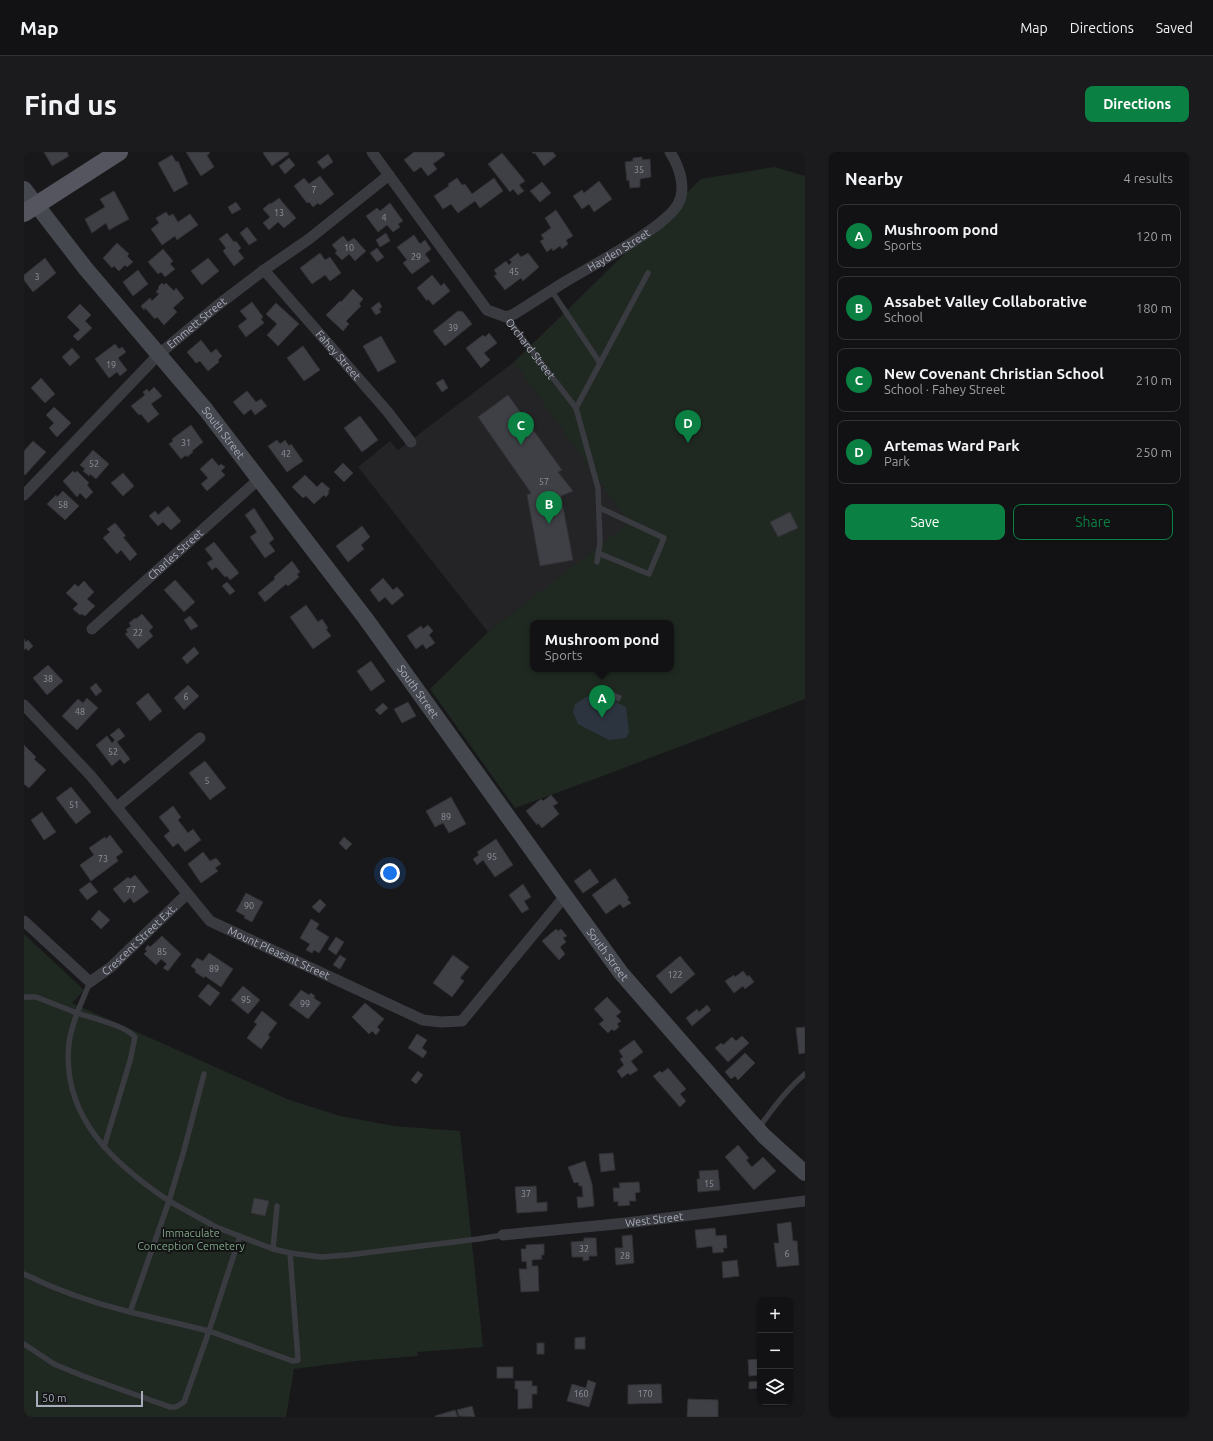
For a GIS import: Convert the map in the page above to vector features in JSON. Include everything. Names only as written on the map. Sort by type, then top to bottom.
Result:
[{"type":"main road","points":[[30,209],[119,152]]},
{"type":"main road","name":"South Street","points":[[24,189],[30,209],[86,269],[206,410],[366,619],[622,973],[758,1130],[805,1173]]},
{"type":"street","name":"Orchard Street","points":[[372,152],[487,310],[506,317]]},
{"type":"street","name":"Hayden Street","points":[[506,317],[514,314],[641,236],[665,219],[678,204],[681,190],[681,177],[675,160],[670,152]]},
{"type":"street","name":"Emmett Street","points":[[24,495],[159,354],[218,305],[264,270],[309,239],[389,175]]},
{"type":"street","name":"Fahey Street","points":[[264,270],[387,411],[411,442]]},
{"type":"street","name":"Charles Street","points":[[92,630],[259,479]]},
{"type":"street","name":"Mount Pleasant Street","points":[[24,705],[91,776],[210,921],[423,1020],[441,1022],[462,1021],[565,896]]},
{"type":"street","points":[[117,807],[200,738]]},
{"type":"street","name":"Crescent Street Ext.","points":[[90,982],[111,967],[187,894]]},
{"type":"street","points":[[24,921],[90,982]]},
{"type":"street","name":"West Street","points":[[503,1235],[626,1223],[805,1201]]},
{"type":"lane","points":[[576,408],[648,273]]},
{"type":"lane","points":[[551,290],[600,363]]},
{"type":"lane","name":"Orchard Street","points":[[506,317],[576,408],[598,488],[600,508],[600,543],[597,562]]},
{"type":"lane","points":[[598,553],[649,574],[664,538],[600,508]]},
{"type":"lane","points":[[90,982],[77,1013],[69,1041],[68,1060],[78,1106],[89,1129],[104,1147],[128,1171],[170,1201],[216,1227],[273,1249],[321,1257],[424,1246],[503,1235]]},
{"type":"lane","points":[[24,997],[36,997],[77,1013],[112,1024],[132,1033],[135,1037],[130,1061],[104,1147]]},
{"type":"lane","points":[[130,1312],[170,1201],[204,1074]]},
{"type":"lane","points":[[758,1130],[795,1082],[805,1074]]},
{"type":"lane","points":[[273,1249],[277,1206]]},
{"type":"lane","points":[[24,1344],[54,1364],[170,1407],[184,1402],[210,1331],[240,1236]]},
{"type":"lane","points":[[24,1274],[49,1287],[98,1304],[210,1331],[292,1361],[298,1360],[290,1253]]},
{"type":"shaded area","points":[[514,362],[630,523],[488,632],[358,467],[390,441],[398,450]]},
{"type":"shaded area","points":[[595,692],[626,707],[629,732],[626,738],[609,740],[578,724],[573,712],[575,704]]},
{"type":"green space","points":[[774,167],[805,176],[805,699],[515,808],[430,689],[488,632],[629,523],[514,362],[701,179]]},
{"type":"green space","name":"Immaculate Conception Cemetery","points":[[24,934],[84,990],[72,1003],[287,1099],[340,1116],[394,1126],[460,1131],[483,1347],[417,1352],[418,1356],[356,1361],[294,1369],[286,1417],[24,1417]]},
{"type":"building","points":[[44,152],[68,152],[67,153],[69,156],[52,166]]},
{"type":"building","points":[[186,152],[209,152],[210,153],[207,155],[214,167],[201,176]]},
{"type":"building","points":[[288,152],[289,154],[272,166],[263,153]]},
{"type":"building","points":[[414,152],[443,152],[445,155],[433,164],[437,169],[428,176],[421,167],[414,172],[404,160]]},
{"type":"building","points":[[532,152],[553,152],[556,156],[544,166],[535,153],[534,154]]},
{"type":"building","points":[[502,153],[525,181],[519,185],[524,191],[518,195],[513,189],[510,192],[488,164]]},
{"type":"building","points":[[328,154],[333,162],[323,169],[317,162]]},
{"type":"building","points":[[172,155],[176,162],[178,161],[188,184],[174,192],[158,163]]},
{"type":"building","points":[[642,157],[642,160],[650,159],[651,177],[640,179],[640,187],[630,188],[629,180],[627,181],[625,162],[633,161],[633,158]]},
{"type":"building","points":[[289,158],[295,165],[285,174],[279,166]]},
{"type":"building","points":[[320,176],[334,194],[320,205],[318,203],[313,207],[309,202],[307,203],[294,186],[304,178],[309,184]]},
{"type":"building","points":[[457,178],[462,185],[465,184],[472,194],[494,178],[503,191],[480,208],[475,201],[458,213],[451,204],[443,209],[434,196],[449,186],[448,184]]},
{"type":"building","points":[[599,181],[612,199],[594,212],[589,204],[582,209],[573,196],[582,190],[584,193]]},
{"type":"building","points":[[542,182],[551,193],[540,202],[530,191]]},
{"type":"building","points":[[114,191],[129,219],[109,230],[106,223],[92,233],[85,219],[105,207],[100,199]]},
{"type":"building","points":[[279,198],[296,218],[284,228],[278,222],[269,230],[263,223],[270,217],[263,209]]},
{"type":"building","points":[[236,202],[241,209],[232,214],[228,207]]},
{"type":"building","points":[[390,203],[403,221],[398,224],[400,227],[393,232],[387,225],[378,232],[366,216],[377,208],[380,211]]},
{"type":"building","points":[[556,210],[573,236],[566,240],[568,244],[562,249],[560,246],[553,251],[552,248],[547,252],[540,241],[544,239],[541,235],[551,228],[545,218]]},
{"type":"building","points":[[166,212],[169,216],[173,214],[178,222],[190,214],[198,225],[177,240],[175,236],[162,245],[151,229],[159,223],[156,218]]},
{"type":"building","points":[[247,227],[257,240],[249,245],[240,233]]},
{"type":"building","points":[[227,233],[241,248],[238,251],[244,258],[234,266],[223,251],[226,248],[219,239]]},
{"type":"building","points":[[386,233],[390,241],[380,247],[376,240]]},
{"type":"building","points":[[414,235],[420,244],[425,240],[431,249],[425,254],[430,261],[412,274],[403,263],[407,260],[397,247]]},
{"type":"building","points":[[343,236],[348,242],[354,238],[366,251],[355,261],[349,254],[342,260],[335,253],[337,251],[332,245]]},
{"type":"building","points":[[117,243],[129,254],[127,256],[133,262],[127,267],[125,265],[119,271],[114,266],[112,268],[103,258]]},
{"type":"building","points":[[377,248],[384,257],[377,262],[370,253]]},
{"type":"building","points":[[163,249],[173,261],[170,264],[175,269],[165,277],[161,272],[158,274],[148,262]]},
{"type":"building","points":[[320,253],[325,260],[330,257],[341,273],[330,281],[325,275],[312,284],[300,268]]},
{"type":"building","points":[[518,253],[521,257],[528,253],[539,267],[523,281],[521,278],[505,290],[494,276],[497,274],[494,270],[506,261],[509,265],[512,262],[509,260]]},
{"type":"building","points":[[45,258],[56,273],[33,292],[24,280],[24,275]]},
{"type":"building","points":[[208,258],[219,271],[202,285],[191,271]]},
{"type":"building","points":[[138,270],[148,284],[133,296],[123,282]]},
{"type":"building","points":[[432,275],[441,286],[444,283],[450,291],[433,305],[428,299],[427,301],[417,288]]},
{"type":"building","points":[[162,283],[164,285],[166,283],[174,291],[176,288],[184,298],[173,308],[177,312],[164,325],[157,317],[155,319],[145,308],[144,310],[141,306],[150,298],[152,301],[159,294],[156,292]]},
{"type":"building","points":[[353,289],[363,299],[359,304],[361,306],[346,321],[349,324],[343,331],[326,315]]},
{"type":"building","points":[[252,302],[263,317],[261,319],[264,323],[246,337],[238,326],[247,319],[240,311]]},
{"type":"building","points":[[379,302],[382,307],[379,309],[381,312],[376,315],[371,308]]},
{"type":"building","points":[[276,303],[299,324],[278,346],[267,335],[277,324],[266,314]]},
{"type":"building","points":[[80,304],[91,315],[85,321],[92,328],[78,341],[73,336],[80,330],[67,317]]},
{"type":"building","points":[[458,311],[463,312],[472,324],[445,346],[433,331]]},
{"type":"building","points":[[489,333],[497,343],[484,353],[490,360],[481,368],[466,348],[483,335],[485,337]]},
{"type":"building","points":[[381,336],[396,362],[378,372],[363,346]]},
{"type":"building","points":[[201,340],[211,353],[216,349],[222,356],[218,360],[219,362],[208,371],[200,361],[196,363],[187,352]]},
{"type":"building","points":[[115,344],[119,349],[122,347],[126,352],[118,358],[127,370],[120,376],[117,372],[109,378],[95,359]]},
{"type":"building","points":[[303,346],[320,370],[304,381],[287,358]]},
{"type":"building","points":[[72,348],[80,357],[70,366],[62,357]]},
{"type":"building","points":[[41,378],[55,394],[45,403],[31,388]]},
{"type":"building","points":[[443,379],[448,388],[442,392],[436,383]]},
{"type":"building","points":[[154,387],[162,396],[151,404],[159,414],[148,423],[141,414],[139,415],[131,406],[145,395],[143,392],[147,389],[149,392]]},
{"type":"building","points":[[247,391],[256,402],[261,399],[267,406],[255,415],[251,409],[244,415],[233,402]]},
{"type":"building","points":[[508,395],[562,470],[558,472],[573,491],[561,496],[573,560],[540,566],[527,495],[531,493],[478,417]]},
{"type":"building","points":[[54,407],[71,423],[57,437],[49,428],[54,423],[46,415]]},
{"type":"building","points":[[360,416],[378,440],[362,452],[344,428]]},
{"type":"building","points":[[191,425],[203,442],[187,457],[186,455],[181,459],[169,444],[173,441],[172,439]]},
{"type":"building","points":[[277,440],[280,444],[285,440],[289,446],[291,444],[303,461],[287,472],[268,446]]},
{"type":"building","points":[[33,441],[46,452],[25,475],[24,451]]},
{"type":"building","points":[[93,450],[109,464],[96,479],[83,471],[85,469],[80,465]]},
{"type":"building","points":[[212,458],[219,466],[221,464],[225,467],[221,471],[225,475],[207,491],[201,484],[208,478],[200,469]]},
{"type":"building","points":[[343,463],[353,473],[344,482],[334,472]]},
{"type":"building","points":[[73,471],[75,473],[77,471],[89,483],[87,485],[93,492],[86,499],[80,493],[77,497],[63,481]]},
{"type":"building","points":[[123,473],[134,486],[123,496],[111,483]]},
{"type":"building","points":[[305,475],[317,487],[322,482],[330,489],[326,497],[324,495],[314,504],[306,496],[303,498],[292,487]]},
{"type":"building","points":[[63,491],[79,506],[65,520],[47,504],[56,495],[57,497]]},
{"type":"building","points":[[168,506],[181,521],[171,530],[163,522],[158,526],[149,516],[155,511],[158,515]]},
{"type":"building","points":[[254,508],[274,539],[269,543],[275,551],[265,558],[250,537],[257,532],[245,515]]},
{"type":"building","points":[[790,512],[798,528],[778,537],[770,522]]},
{"type":"building","points":[[115,523],[126,536],[123,537],[137,554],[130,561],[121,550],[117,554],[103,538],[110,532],[107,529]]},
{"type":"building","points":[[362,526],[370,537],[361,545],[364,549],[348,562],[336,546]]},
{"type":"building","points":[[214,542],[239,573],[230,580],[227,576],[225,577],[216,567],[212,570],[207,563],[213,559],[205,549]]},
{"type":"building","points":[[292,561],[300,572],[297,574],[299,577],[288,586],[286,584],[265,602],[258,593],[275,579],[274,577]]},
{"type":"building","points":[[383,578],[393,590],[397,587],[404,595],[392,605],[385,597],[379,602],[370,590]]},
{"type":"building","points":[[175,580],[195,602],[184,612],[164,590]]},
{"type":"building","points":[[84,581],[94,592],[87,599],[95,606],[85,616],[82,614],[80,615],[73,609],[78,604],[66,593],[75,584],[78,587]]},
{"type":"building","points":[[227,582],[235,591],[230,595],[222,586]]},
{"type":"building","points":[[306,605],[318,622],[322,619],[331,636],[313,649],[290,617]]},
{"type":"building","points":[[142,614],[153,627],[149,631],[153,636],[138,649],[125,634],[128,632],[126,630],[131,626],[129,623]]},
{"type":"building","points":[[190,616],[198,626],[191,630],[184,620]]},
{"type":"building","points":[[428,625],[433,631],[429,635],[435,643],[426,649],[423,644],[416,649],[407,636],[421,626],[423,629]]},
{"type":"building","points":[[24,639],[26,642],[28,640],[33,646],[28,651],[26,648],[24,650]]},
{"type":"building","points":[[194,647],[199,653],[187,664],[182,658]]},
{"type":"building","points":[[371,661],[385,681],[371,691],[357,671]]},
{"type":"building","points":[[48,665],[63,681],[47,695],[33,678]]},
{"type":"building","points":[[96,683],[102,691],[96,696],[90,688]]},
{"type":"building","points":[[188,685],[199,696],[184,710],[174,698]]},
{"type":"building","points":[[607,689],[622,696],[619,702],[604,694]]},
{"type":"building","points":[[148,693],[162,711],[150,721],[136,703]]},
{"type":"building","points":[[87,698],[98,708],[77,730],[62,716],[78,699],[83,703]]},
{"type":"building","points":[[408,702],[416,716],[402,723],[394,709]]},
{"type":"building","points":[[383,703],[388,708],[380,715],[375,710]]},
{"type":"building","points":[[119,728],[125,736],[117,742],[130,759],[124,764],[120,759],[112,766],[96,745],[107,736],[112,743],[115,740],[110,735]]},
{"type":"building","points":[[24,745],[36,757],[34,759],[46,770],[29,788],[24,784]]},
{"type":"building","points":[[205,761],[226,788],[210,800],[189,773]]},
{"type":"building","points":[[71,787],[91,812],[76,824],[56,798]]},
{"type":"building","points":[[551,795],[558,803],[553,806],[559,814],[542,828],[538,823],[537,825],[526,811],[541,799],[543,801]]},
{"type":"building","points":[[451,797],[466,824],[449,833],[443,823],[435,827],[426,811]]},
{"type":"building","points":[[173,806],[181,817],[178,820],[188,833],[193,829],[201,840],[185,852],[178,843],[173,847],[164,836],[170,831],[159,817]]},
{"type":"building","points":[[42,812],[56,832],[44,840],[31,820]]},
{"type":"building","points":[[110,835],[123,852],[116,857],[118,861],[91,881],[80,865],[94,855],[89,848],[105,837],[106,839]]},
{"type":"building","points":[[344,837],[352,844],[346,850],[339,843]]},
{"type":"building","points":[[496,839],[513,865],[495,877],[483,860],[477,865],[473,859],[479,855],[477,852]]},
{"type":"building","points":[[203,852],[210,861],[216,858],[221,864],[215,868],[218,871],[201,883],[188,864]]},
{"type":"building","points":[[590,869],[599,882],[583,893],[574,881]]},
{"type":"building","points":[[135,875],[149,892],[134,903],[130,898],[124,903],[113,889],[128,877],[130,879]]},
{"type":"building","points":[[615,878],[629,898],[627,899],[631,903],[623,908],[620,904],[606,914],[592,895]]},
{"type":"building","points":[[90,882],[98,892],[87,900],[79,890]]},
{"type":"building","points":[[523,884],[531,897],[524,901],[529,909],[522,913],[509,895]]},
{"type":"building","points":[[246,893],[263,902],[252,922],[244,918],[245,916],[236,911]]},
{"type":"building","points":[[320,899],[326,905],[319,913],[312,907]]},
{"type":"building","points":[[99,910],[110,920],[101,929],[91,919]]},
{"type":"building","points":[[311,919],[319,924],[316,929],[329,937],[319,953],[314,950],[312,953],[306,950],[310,944],[300,938]]},
{"type":"building","points":[[556,929],[558,931],[561,929],[567,936],[563,938],[566,942],[560,947],[565,954],[559,960],[542,941]]},
{"type":"building","points":[[162,936],[181,954],[168,971],[163,968],[167,964],[161,959],[156,965],[144,954],[147,951],[145,949],[148,945],[150,947]]},
{"type":"building","points":[[336,937],[344,942],[336,955],[328,949]]},
{"type":"building","points":[[209,953],[233,969],[221,987],[205,976],[204,978],[195,972],[196,970],[191,966],[197,958],[203,961]]},
{"type":"building","points":[[340,955],[346,959],[340,969],[333,965]]},
{"type":"building","points":[[453,955],[469,967],[460,978],[464,981],[452,997],[433,983]]},
{"type":"building","points":[[680,956],[695,974],[671,994],[656,976]]},
{"type":"building","points":[[743,971],[748,977],[749,975],[754,982],[745,989],[743,986],[734,993],[725,981],[734,975],[735,977]]},
{"type":"building","points":[[208,984],[220,993],[210,1006],[198,996]]},
{"type":"building","points":[[243,986],[260,1000],[248,1014],[231,1000]]},
{"type":"building","points":[[301,990],[309,995],[311,993],[315,996],[314,998],[321,1003],[308,1019],[289,1005]]},
{"type":"building","points":[[607,997],[621,1012],[616,1016],[621,1021],[617,1024],[619,1027],[614,1031],[612,1029],[608,1033],[599,1024],[604,1020],[594,1009]]},
{"type":"building","points":[[365,1003],[384,1019],[377,1027],[380,1030],[376,1035],[372,1031],[369,1034],[352,1017]]},
{"type":"building","points":[[707,1005],[711,1010],[692,1026],[686,1018],[697,1009],[699,1012]]},
{"type":"building","points":[[262,1011],[277,1023],[268,1035],[270,1037],[261,1049],[247,1038],[257,1024],[254,1022]]},
{"type":"building","points":[[805,1027],[805,1053],[799,1054],[796,1028]]},
{"type":"building","points":[[417,1034],[427,1040],[422,1048],[427,1052],[423,1058],[408,1048]]},
{"type":"building","points":[[742,1036],[749,1043],[728,1062],[715,1048],[721,1043],[723,1045],[732,1037],[736,1041]]},
{"type":"building","points":[[634,1040],[643,1052],[631,1061],[638,1070],[630,1075],[628,1073],[622,1078],[617,1071],[624,1065],[620,1059],[623,1057],[619,1051]]},
{"type":"building","points":[[745,1053],[755,1063],[738,1080],[735,1076],[731,1079],[725,1072]]},
{"type":"building","points":[[668,1068],[686,1089],[680,1094],[686,1101],[680,1107],[653,1076],[660,1071],[662,1073]]},
{"type":"building","points":[[418,1071],[423,1075],[416,1084],[411,1080]]},
{"type":"building","points":[[738,1145],[749,1158],[746,1160],[752,1167],[763,1157],[776,1171],[754,1190],[725,1157]]},
{"type":"building","points":[[613,1153],[615,1170],[601,1172],[599,1154]]},
{"type":"building","points":[[585,1161],[592,1184],[594,1206],[578,1208],[577,1197],[583,1197],[582,1186],[579,1186],[578,1182],[574,1183],[568,1167]]},
{"type":"building","points":[[718,1170],[720,1190],[698,1192],[697,1179],[700,1179],[699,1171]]},
{"type":"building","points":[[639,1182],[640,1192],[635,1193],[636,1201],[629,1201],[630,1205],[618,1206],[618,1201],[614,1202],[613,1188],[620,1188],[619,1183]]},
{"type":"building","points":[[536,1186],[537,1203],[547,1202],[547,1211],[517,1213],[515,1187]]},
{"type":"building","points":[[254,1198],[269,1201],[265,1216],[251,1213]]},
{"type":"building","points":[[791,1222],[793,1241],[797,1241],[799,1265],[777,1267],[774,1243],[779,1243],[777,1224]]},
{"type":"building","points":[[715,1228],[716,1236],[726,1235],[727,1248],[723,1248],[724,1252],[713,1253],[712,1246],[697,1248],[695,1230]]},
{"type":"building","points":[[632,1235],[634,1263],[616,1265],[615,1248],[623,1248],[622,1236]]},
{"type":"building","points":[[584,1238],[596,1238],[597,1256],[589,1256],[589,1260],[583,1261],[583,1257],[572,1257],[571,1242],[584,1241]]},
{"type":"building","points":[[544,1244],[544,1255],[541,1255],[542,1259],[532,1260],[532,1266],[538,1266],[539,1291],[521,1292],[519,1269],[527,1269],[526,1261],[522,1262],[521,1249],[526,1249],[526,1245]]},
{"type":"building","points":[[737,1260],[739,1276],[723,1278],[722,1262]]},
{"type":"building","points":[[585,1337],[585,1349],[575,1349],[575,1338]]},
{"type":"building","points":[[537,1343],[544,1343],[544,1354],[537,1354]]},
{"type":"building","points":[[757,1359],[757,1375],[749,1376],[748,1360]]},
{"type":"building","points":[[497,1367],[513,1367],[513,1378],[497,1378]]},
{"type":"building","points":[[588,1380],[596,1383],[589,1407],[567,1401],[572,1384],[586,1388]]},
{"type":"building","points":[[515,1381],[532,1381],[532,1386],[537,1386],[537,1394],[532,1394],[532,1408],[518,1409],[518,1389],[515,1389]]},
{"type":"building","points":[[757,1381],[757,1388],[749,1389],[749,1382]]},
{"type":"building","points":[[661,1384],[662,1403],[628,1404],[628,1385]]},
{"type":"building","points":[[688,1399],[718,1400],[718,1417],[687,1417]]},
{"type":"building","points":[[472,1406],[475,1417],[459,1416],[457,1410]]},
{"type":"building","points":[[455,1410],[458,1417],[435,1417],[435,1416]]},
{"type":"place","name":"Artemas Ward Park","points":[[688,443]]},
{"type":"place","name":"New Covenant Christian School","points":[[521,445]]},
{"type":"place","name":"Assabet Valley Collaborative","points":[[549,524]]},
{"type":"place","name":"Mushroom pond","points":[[602,718]]}]
